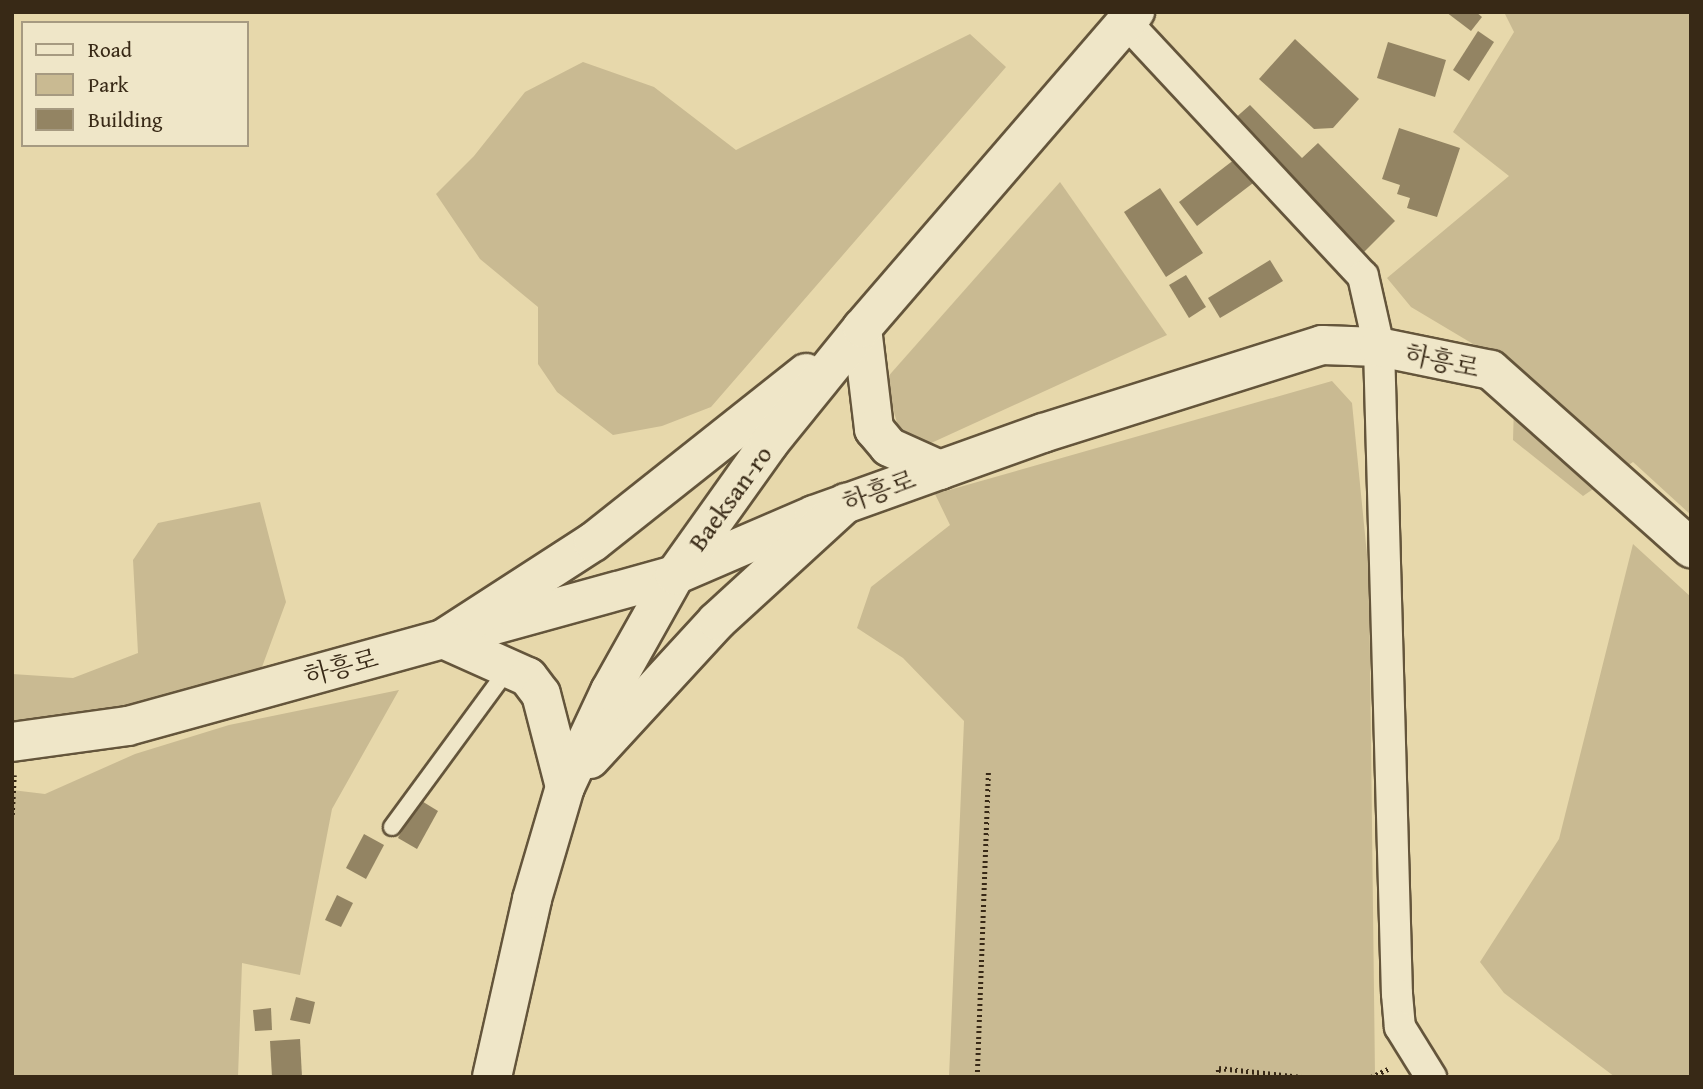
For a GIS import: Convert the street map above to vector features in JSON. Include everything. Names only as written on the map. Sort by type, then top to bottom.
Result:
[{"type":"main road","name":"Baeksan-ro","points":[[492,1077],[532,898],[565,787],[610,691],[675,575],[769,443],[862,328],[1130,17]]},
{"type":"main road","points":[[862,328],[874,429],[889,447],[940,470]]},
{"type":"main road","points":[[443,639],[593,542],[862,328]]},
{"type":"main road","name":"하흥로","points":[[12,742],[128,726],[675,575],[846,503],[1322,345],[1378,347],[1491,370],[1624,484],[1691,548]]},
{"type":"main road","points":[[565,787],[717,621],[846,503]]},
{"type":"main road","points":[[443,639],[511,666],[528,677],[541,694],[565,787]]},
{"type":"street","points":[[1130,17],[1363,276],[1378,347],[1397,994],[1400,1027],[1430,1077]]},
{"type":"lane","points":[[392,827],[511,666]]},
{"type":"path","points":[[976,1077],[988,771]]},
{"type":"path","points":[[1216,1077],[1219,1068],[1303,1077]]},
{"type":"green space","points":[[1504,12],[1691,12],[1691,515],[1633,462],[1583,496],[1513,440],[1515,369],[1411,307],[1387,278],[1509,176],[1453,132],[1514,32]]},
{"type":"green space","points":[[970,34],[1006,67],[711,407],[662,426],[613,435],[557,392],[538,364],[538,307],[480,259],[436,194],[474,156],[525,92],[583,62],[654,87],[736,150]]},
{"type":"green space","points":[[1060,182],[1167,335],[929,444],[899,430],[885,380]]},
{"type":"green space","points":[[1332,381],[1352,403],[1369,575],[1375,1075],[949,1077],[964,721],[903,658],[857,628],[871,587],[950,525],[935,494]]},
{"type":"green space","points":[[260,502],[286,602],[262,667],[119,710],[12,726],[12,674],[73,678],[138,653],[133,560],[158,523]]},
{"type":"green space","points":[[1633,544],[1691,597],[1691,1077],[1615,1077],[1504,993],[1480,962],[1559,839]]},
{"type":"green space","points":[[399,690],[332,809],[300,975],[242,963],[238,1077],[12,1077],[12,790],[45,794],[135,754],[229,725]]},
{"type":"building","points":[[1446,12],[1476,12],[1482,17],[1471,31]]},
{"type":"building","points":[[1478,31],[1494,42],[1469,81],[1453,70]]},
{"type":"building","points":[[1295,39],[1359,99],[1333,128],[1314,129],[1259,79]]},
{"type":"building","points":[[1388,42],[1446,60],[1435,97],[1377,78]]},
{"type":"building","points":[[1250,105],[1302,158],[1318,143],[1395,221],[1363,253],[1233,120]]},
{"type":"building","points":[[1399,128],[1460,148],[1437,217],[1407,208],[1410,198],[1397,194],[1400,185],[1382,179]]},
{"type":"building","points":[[1239,156],[1257,180],[1197,226],[1179,202]]},
{"type":"building","points":[[1160,188],[1203,253],[1166,277],[1124,212]]},
{"type":"building","points":[[1270,260],[1283,281],[1220,318],[1208,298]]},
{"type":"building","points":[[1186,275],[1206,307],[1189,318],[1169,285]]},
{"type":"building","points":[[420,800],[438,811],[417,849],[398,838]]},
{"type":"building","points":[[364,834],[384,845],[366,879],[346,868]]},
{"type":"building","points":[[337,895],[353,903],[341,927],[325,920]]},
{"type":"building","points":[[296,997],[315,1002],[310,1024],[290,1020]]},
{"type":"building","points":[[271,1008],[272,1030],[255,1031],[253,1010]]},
{"type":"building","points":[[300,1039],[302,1077],[272,1077],[270,1041]]}]
